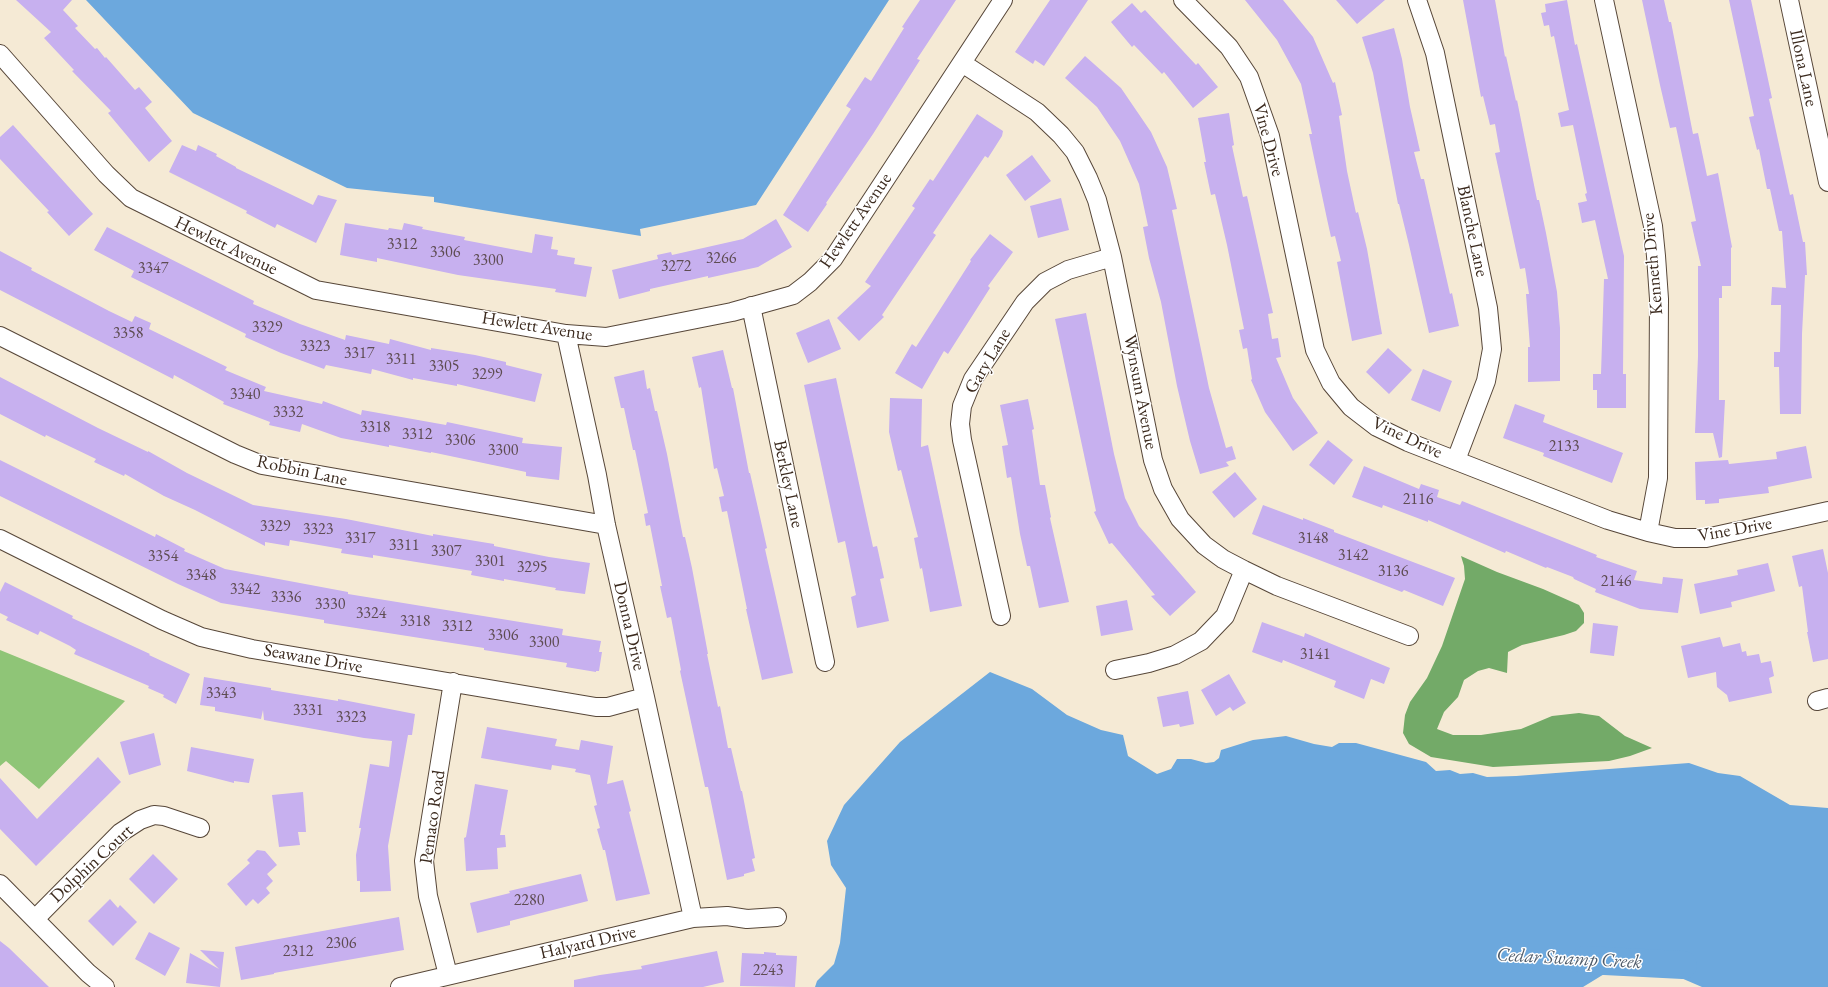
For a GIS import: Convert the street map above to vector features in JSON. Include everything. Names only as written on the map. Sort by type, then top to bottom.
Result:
[{"type":"street","name":"Hewlett Avenue","points":[[0,54],[106,174],[131,198],[316,290],[566,334],[594,337],[618,336],[732,312],[793,295],[810,282],[834,260],[1003,0]]},
{"type":"street","name":"Vine Drive","points":[[1183,0],[1229,47],[1248,77],[1270,136],[1315,350],[1331,383],[1351,407],[1377,427],[1408,442],[1608,520],[1648,532],[1675,538],[1706,538],[1828,511]]},
{"type":"street","name":"Blanche Lane","points":[[1417,0],[1434,53],[1488,308],[1492,349],[1486,381],[1456,460]]},
{"type":"street","name":"Kenneth Drive","points":[[1604,0],[1653,226],[1656,256],[1659,299],[1658,478],[1648,532]]},
{"type":"street","name":"Illona Lane","points":[[1789,0],[1828,182]]},
{"type":"street","name":"Wynsum Avenue","points":[[962,63],[1037,112],[1061,135],[1075,152],[1088,178],[1097,200],[1112,257],[1153,460],[1163,488],[1180,519],[1204,545],[1223,559],[1244,570],[1277,586],[1409,636]]},
{"type":"street","name":"Gary Lane","points":[[1002,616],[962,440],[960,424],[962,406],[973,379],[1030,297],[1045,282],[1068,270],[1112,257]]},
{"type":"street","name":"Berkley Lane","points":[[751,306],[825,662]]},
{"type":"street","name":"Donna Drive","points":[[566,334],[597,475],[606,526],[646,697],[693,918]]},
{"type":"street","name":"Robbin Lane","points":[[0,336],[235,454],[262,465],[606,526]]},
{"type":"street","name":"Seawane Drive","points":[[0,539],[162,620],[201,637],[252,649],[596,707],[608,707],[646,697]]},
{"type":"street","points":[[1115,670],[1149,663],[1175,655],[1201,641],[1225,616],[1244,570]]},
{"type":"street","name":"Pemaco Road","points":[[448,975],[428,896],[424,861],[453,682]]},
{"type":"street","name":"Dolphin Court","points":[[34,919],[120,833],[140,820],[154,815],[164,816],[200,828]]},
{"type":"street","points":[[0,884],[88,973],[105,987]]},
{"type":"street","name":"Halyard Drive","points":[[400,987],[693,918],[727,916],[746,919],[777,917]]},
{"type":"green space","points":[[1461,556],[1579,605],[1584,613],[1584,623],[1576,631],[1522,645],[1508,652],[1507,673],[1489,668],[1478,671],[1464,680],[1458,697],[1444,712],[1437,729],[1453,735],[1481,735],[1521,729],[1552,716],[1579,713],[1599,716],[1625,736],[1652,748],[1630,756],[1609,761],[1493,767],[1431,757],[1409,744],[1403,733],[1405,715],[1410,702],[1427,678],[1442,646],[1465,579],[1464,566]]},
{"type":"green space","points":[[0,650],[125,701],[39,789],[6,761],[0,766]]},
{"type":"water","points":[[86,0],[889,0],[756,205],[640,229],[641,236],[434,202],[434,197],[347,188],[193,113]]},
{"type":"water","points":[[990,672],[1032,689],[1067,715],[1101,730],[1123,735],[1128,756],[1157,774],[1171,769],[1177,759],[1191,759],[1206,763],[1214,762],[1219,758],[1221,750],[1253,740],[1286,736],[1314,744],[1332,747],[1339,743],[1356,743],[1426,762],[1436,771],[1450,770],[1460,774],[1473,773],[1487,777],[1689,763],[1718,773],[1740,776],[1790,805],[1828,808],[1828,987],[1702,987],[1632,957],[1583,987],[815,987],[817,981],[834,964],[840,943],[846,888],[831,865],[827,841],[844,805],[900,742]]},
{"type":"building","points":[[16,0],[72,0],[63,10],[78,26],[75,28],[95,49],[97,48],[105,58],[106,57],[135,90],[139,87],[152,102],[145,108],[172,141],[149,162],[108,113],[111,111],[72,71],[74,70],[44,38],[51,32]]},
{"type":"building","points":[[920,0],[956,0],[917,59],[920,60],[873,134],[808,232],[783,215],[851,109],[846,106],[865,77],[871,81],[904,28],[902,27]]},
{"type":"building","points":[[1050,0],[1088,0],[1044,66],[1035,60],[1033,64],[1015,52]]},
{"type":"building","points":[[1245,0],[1283,0],[1313,37],[1333,83],[1335,82],[1342,115],[1339,116],[1347,171],[1356,213],[1358,212],[1367,249],[1382,334],[1352,341],[1337,262],[1341,261],[1335,236],[1331,237],[1309,134],[1312,134],[1301,84],[1277,40]]},
{"type":"building","points":[[1336,0],[1385,0],[1357,24]]},
{"type":"building","points":[[1463,0],[1495,0],[1505,57],[1506,56],[1516,101],[1517,100],[1537,200],[1539,200],[1546,233],[1557,292],[1560,328],[1560,381],[1528,382],[1528,347],[1530,347],[1526,294],[1529,294],[1525,268],[1520,269],[1495,153],[1500,152],[1495,124],[1490,125],[1483,96],[1481,97]]},
{"type":"building","points":[[1567,0],[1575,45],[1577,44],[1624,256],[1623,374],[1626,374],[1626,408],[1597,408],[1597,390],[1593,390],[1593,374],[1601,374],[1604,279],[1608,279],[1595,220],[1582,223],[1578,203],[1587,201],[1585,194],[1587,193],[1573,125],[1561,127],[1558,113],[1569,110],[1554,36],[1551,37],[1549,25],[1544,26],[1541,13],[1546,12],[1545,4]]},
{"type":"building","points":[[1642,0],[1664,0],[1669,22],[1671,22],[1693,134],[1698,133],[1707,176],[1718,173],[1732,247],[1731,286],[1722,286],[1722,298],[1719,298],[1719,400],[1725,400],[1722,457],[1719,458],[1713,433],[1695,433],[1698,356],[1698,266],[1701,266],[1691,222],[1696,221],[1676,127],[1670,128]]},
{"type":"building","points":[[1729,0],[1751,0],[1772,98],[1769,99],[1790,195],[1793,194],[1803,242],[1805,242],[1807,275],[1805,275],[1802,334],[1801,414],[1780,414],[1779,367],[1774,367],[1774,352],[1780,352],[1781,305],[1771,305],[1772,287],[1786,288],[1782,231],[1779,231],[1770,189],[1767,189],[1759,149],[1757,150],[1749,117],[1754,116]]},
{"type":"building","points":[[1132,3],[1141,13],[1145,10],[1196,65],[1198,63],[1218,87],[1193,108],[1164,72],[1162,74],[1134,45],[1132,47],[1111,22]]},
{"type":"building","points":[[1394,28],[1402,59],[1410,107],[1420,151],[1414,152],[1421,179],[1424,179],[1450,294],[1452,293],[1459,326],[1429,333],[1398,204],[1373,73],[1362,37]]},
{"type":"building","points":[[1085,56],[1121,88],[1151,132],[1167,167],[1177,209],[1172,210],[1209,388],[1226,448],[1232,446],[1236,459],[1226,462],[1229,466],[1200,474],[1190,441],[1177,386],[1161,302],[1149,258],[1143,227],[1148,226],[1139,184],[1120,141],[1097,107],[1065,78]]},
{"type":"building","points":[[1229,113],[1234,145],[1232,146],[1243,197],[1247,196],[1273,313],[1268,314],[1272,339],[1278,338],[1281,357],[1276,358],[1293,398],[1318,433],[1293,451],[1265,412],[1251,380],[1247,348],[1243,349],[1239,330],[1244,329],[1227,245],[1215,194],[1211,195],[1204,162],[1206,162],[1198,118]]},
{"type":"building","points":[[977,114],[1003,131],[1002,136],[988,158],[985,156],[933,233],[936,235],[882,315],[884,317],[859,341],[837,318],[871,286],[865,282],[915,208],[912,206],[930,179],[933,181]]},
{"type":"building","points":[[13,125],[93,214],[69,236],[47,212],[49,211],[0,159],[0,137]]},
{"type":"building","points":[[182,145],[196,151],[198,145],[217,154],[216,156],[236,168],[313,205],[318,195],[337,200],[316,243],[277,224],[275,228],[246,213],[247,211],[169,172]]},
{"type":"building","points":[[1032,155],[1051,181],[1025,201],[1006,175]]},
{"type":"building","points":[[1061,198],[1069,230],[1038,238],[1030,206]]},
{"type":"building","points":[[776,219],[792,247],[758,267],[650,289],[650,291],[619,299],[612,270],[658,259],[657,255],[671,252],[672,255],[743,239]]},
{"type":"building","points":[[345,223],[388,230],[389,228],[402,230],[404,223],[423,227],[422,229],[465,237],[464,240],[532,253],[535,234],[553,237],[551,249],[558,250],[557,255],[575,258],[574,264],[592,267],[586,297],[555,292],[556,289],[458,275],[377,258],[377,262],[340,255]]},
{"type":"building","points":[[107,227],[254,301],[253,304],[300,324],[345,340],[346,335],[389,344],[390,339],[431,350],[431,348],[475,355],[506,362],[506,365],[542,374],[535,402],[457,384],[457,386],[413,378],[413,380],[372,369],[371,374],[326,365],[324,369],[281,353],[245,337],[246,334],[131,277],[134,271],[94,250]]},
{"type":"building","points":[[990,234],[1013,252],[988,286],[990,288],[948,354],[944,351],[922,389],[895,373],[912,344],[916,347],[971,261],[970,260]]},
{"type":"building","points":[[0,251],[32,268],[31,270],[132,322],[135,316],[151,323],[149,329],[227,367],[225,370],[266,387],[264,391],[322,404],[323,401],[361,415],[362,410],[446,425],[447,422],[523,438],[522,443],[562,447],[559,480],[526,476],[526,472],[431,452],[389,445],[389,447],[341,438],[302,424],[300,432],[269,425],[270,422],[223,404],[224,402],[174,375],[173,379],[0,290]]},
{"type":"building","points":[[1086,313],[1114,454],[1125,498],[1139,526],[1196,592],[1170,616],[1151,596],[1155,595],[1112,543],[1109,544],[1094,512],[1096,511],[1055,319]]},
{"type":"building","points":[[829,319],[841,349],[808,363],[796,333]]},
{"type":"building","points":[[1388,348],[1412,370],[1389,394],[1366,372]]},
{"type":"building","points":[[723,350],[733,388],[749,473],[767,548],[765,549],[793,673],[762,680],[746,609],[727,511],[722,512],[719,497],[724,496],[717,468],[714,469],[701,387],[699,388],[692,357]]},
{"type":"building","points":[[1423,369],[1452,381],[1440,412],[1411,400]]},
{"type":"building","points":[[644,370],[647,389],[650,388],[667,454],[683,537],[685,537],[692,568],[718,707],[720,706],[728,748],[731,748],[742,791],[755,858],[752,859],[755,871],[744,874],[744,876],[727,880],[708,787],[705,787],[680,671],[671,617],[667,618],[660,586],[662,586],[650,525],[646,526],[644,514],[648,513],[635,450],[633,450],[624,408],[621,408],[614,377]]},
{"type":"building","points":[[0,377],[98,428],[148,451],[187,473],[253,505],[346,519],[433,536],[433,534],[494,544],[494,546],[549,557],[590,563],[585,594],[555,590],[556,588],[504,579],[504,581],[471,575],[472,571],[373,555],[373,558],[341,553],[342,549],[290,540],[289,546],[265,542],[265,546],[195,510],[164,496],[125,474],[124,476],[94,462],[96,459],[46,435],[45,437],[0,414]]},
{"type":"building","points":[[836,378],[873,547],[877,546],[884,578],[880,579],[889,621],[857,628],[851,597],[856,595],[845,541],[838,543],[804,385]]},
{"type":"building","points":[[890,398],[922,399],[921,447],[928,445],[962,606],[930,612],[922,568],[920,569],[914,538],[918,537],[901,470],[898,471],[889,432]]},
{"type":"building","points":[[1028,399],[1034,429],[1032,430],[1040,485],[1045,485],[1050,518],[1069,602],[1039,608],[1030,566],[1027,566],[1020,534],[1011,477],[1007,478],[1002,446],[1008,445],[1000,405]]},
{"type":"building","points":[[1515,404],[1545,415],[1543,422],[1623,453],[1612,483],[1543,456],[1544,453],[1503,438]]},
{"type":"building","points":[[1328,440],[1353,460],[1334,485],[1309,465]]},
{"type":"building","points":[[1806,446],[1812,478],[1768,487],[1769,493],[1719,499],[1719,503],[1705,504],[1705,500],[1696,500],[1695,462],[1728,460],[1729,464],[1777,459],[1776,452]]},
{"type":"building","points":[[0,460],[155,537],[156,534],[185,549],[184,551],[225,569],[348,592],[348,594],[563,629],[562,635],[601,641],[599,652],[602,652],[599,671],[596,672],[566,667],[567,663],[484,650],[484,648],[324,623],[324,620],[221,603],[178,584],[0,496]]},
{"type":"building","points":[[1364,466],[1419,489],[1421,484],[1439,490],[1437,497],[1460,505],[1462,501],[1597,555],[1596,557],[1637,571],[1634,580],[1662,584],[1663,577],[1683,579],[1678,613],[1640,609],[1595,592],[1596,589],[1574,579],[1573,577],[1547,567],[1546,568],[1506,551],[1505,553],[1428,520],[1428,522],[1383,505],[1382,508],[1352,497]]},
{"type":"building","points":[[1235,472],[1257,499],[1234,518],[1212,492]]},
{"type":"building","points":[[1263,505],[1303,520],[1303,518],[1334,530],[1334,532],[1455,578],[1443,606],[1404,590],[1402,592],[1252,534]]},
{"type":"building","points":[[1823,549],[1828,573],[1828,659],[1813,662],[1807,632],[1802,586],[1799,587],[1792,556]]},
{"type":"building","points":[[1768,563],[1775,591],[1731,602],[1732,607],[1700,614],[1694,584],[1738,575],[1737,570]]},
{"type":"building","points":[[5,582],[73,616],[72,618],[190,674],[176,704],[163,697],[164,695],[148,688],[149,686],[74,654],[76,650],[40,631],[38,635],[6,620],[8,617],[0,613],[0,592]]},
{"type":"building","points":[[1127,600],[1133,630],[1101,636],[1096,606]]},
{"type":"building","points":[[1262,622],[1304,637],[1305,633],[1390,668],[1384,684],[1371,679],[1364,699],[1334,687],[1336,681],[1283,660],[1282,663],[1252,652]]},
{"type":"building","points":[[1593,623],[1618,626],[1614,656],[1590,653]]},
{"type":"building","points":[[1720,637],[1723,647],[1740,643],[1742,652],[1746,651],[1747,656],[1759,654],[1761,663],[1771,661],[1774,676],[1769,678],[1772,693],[1729,702],[1727,695],[1717,687],[1716,672],[1688,678],[1681,646]]},
{"type":"building","points":[[1229,674],[1246,703],[1233,711],[1230,707],[1216,716],[1201,690]]},
{"type":"building","points":[[204,677],[338,701],[338,699],[415,714],[412,735],[408,735],[388,846],[391,891],[360,892],[360,881],[357,881],[356,855],[370,764],[389,767],[392,741],[364,738],[264,720],[263,710],[261,719],[215,711],[215,707],[200,705]]},
{"type":"building","points":[[1188,691],[1194,724],[1180,727],[1179,724],[1163,727],[1157,697]]},
{"type":"building","points":[[487,727],[557,739],[555,746],[579,750],[581,740],[613,746],[607,784],[623,780],[631,811],[629,812],[650,894],[616,901],[605,850],[603,850],[597,829],[600,828],[594,806],[597,805],[590,775],[575,772],[576,769],[552,765],[551,770],[481,758]]},
{"type":"building","points":[[154,733],[161,765],[129,775],[120,742]]},
{"type":"building","points":[[191,747],[254,759],[249,783],[234,781],[234,783],[187,771]]},
{"type":"building","points":[[98,757],[121,782],[36,866],[0,829],[0,778],[37,819]]},
{"type":"building","points":[[475,784],[508,790],[500,835],[505,835],[506,847],[497,848],[498,869],[466,871],[464,838],[466,837]]},
{"type":"building","points":[[303,792],[306,832],[298,832],[300,845],[279,847],[272,795]]},
{"type":"building","points":[[257,850],[265,851],[277,865],[267,874],[273,881],[266,888],[270,893],[258,904],[253,899],[246,906],[227,884],[250,863],[247,860]]},
{"type":"building","points":[[153,854],[178,879],[154,904],[129,879]]},
{"type":"building","points":[[581,874],[588,901],[510,921],[510,925],[477,933],[470,903],[510,893],[509,891]]},
{"type":"building","points":[[110,899],[118,908],[120,905],[137,922],[113,946],[88,921]]},
{"type":"building","points":[[399,917],[404,950],[241,980],[235,947]]},
{"type":"building","points":[[149,932],[180,948],[165,976],[135,959]]},
{"type":"building","points":[[0,941],[9,948],[49,987],[0,987]]},
{"type":"building","points":[[200,950],[224,952],[220,987],[186,983],[190,953],[219,969]]},
{"type":"building","points":[[717,951],[724,982],[703,987],[574,987],[574,980],[642,969],[641,966]]},
{"type":"building","points":[[764,952],[776,953],[776,955],[797,956],[795,987],[740,986],[742,953],[764,954]]},
{"type":"waterway","name":"Cedar Swamp Creek","points":[[1585,960],[1683,965]]}]
